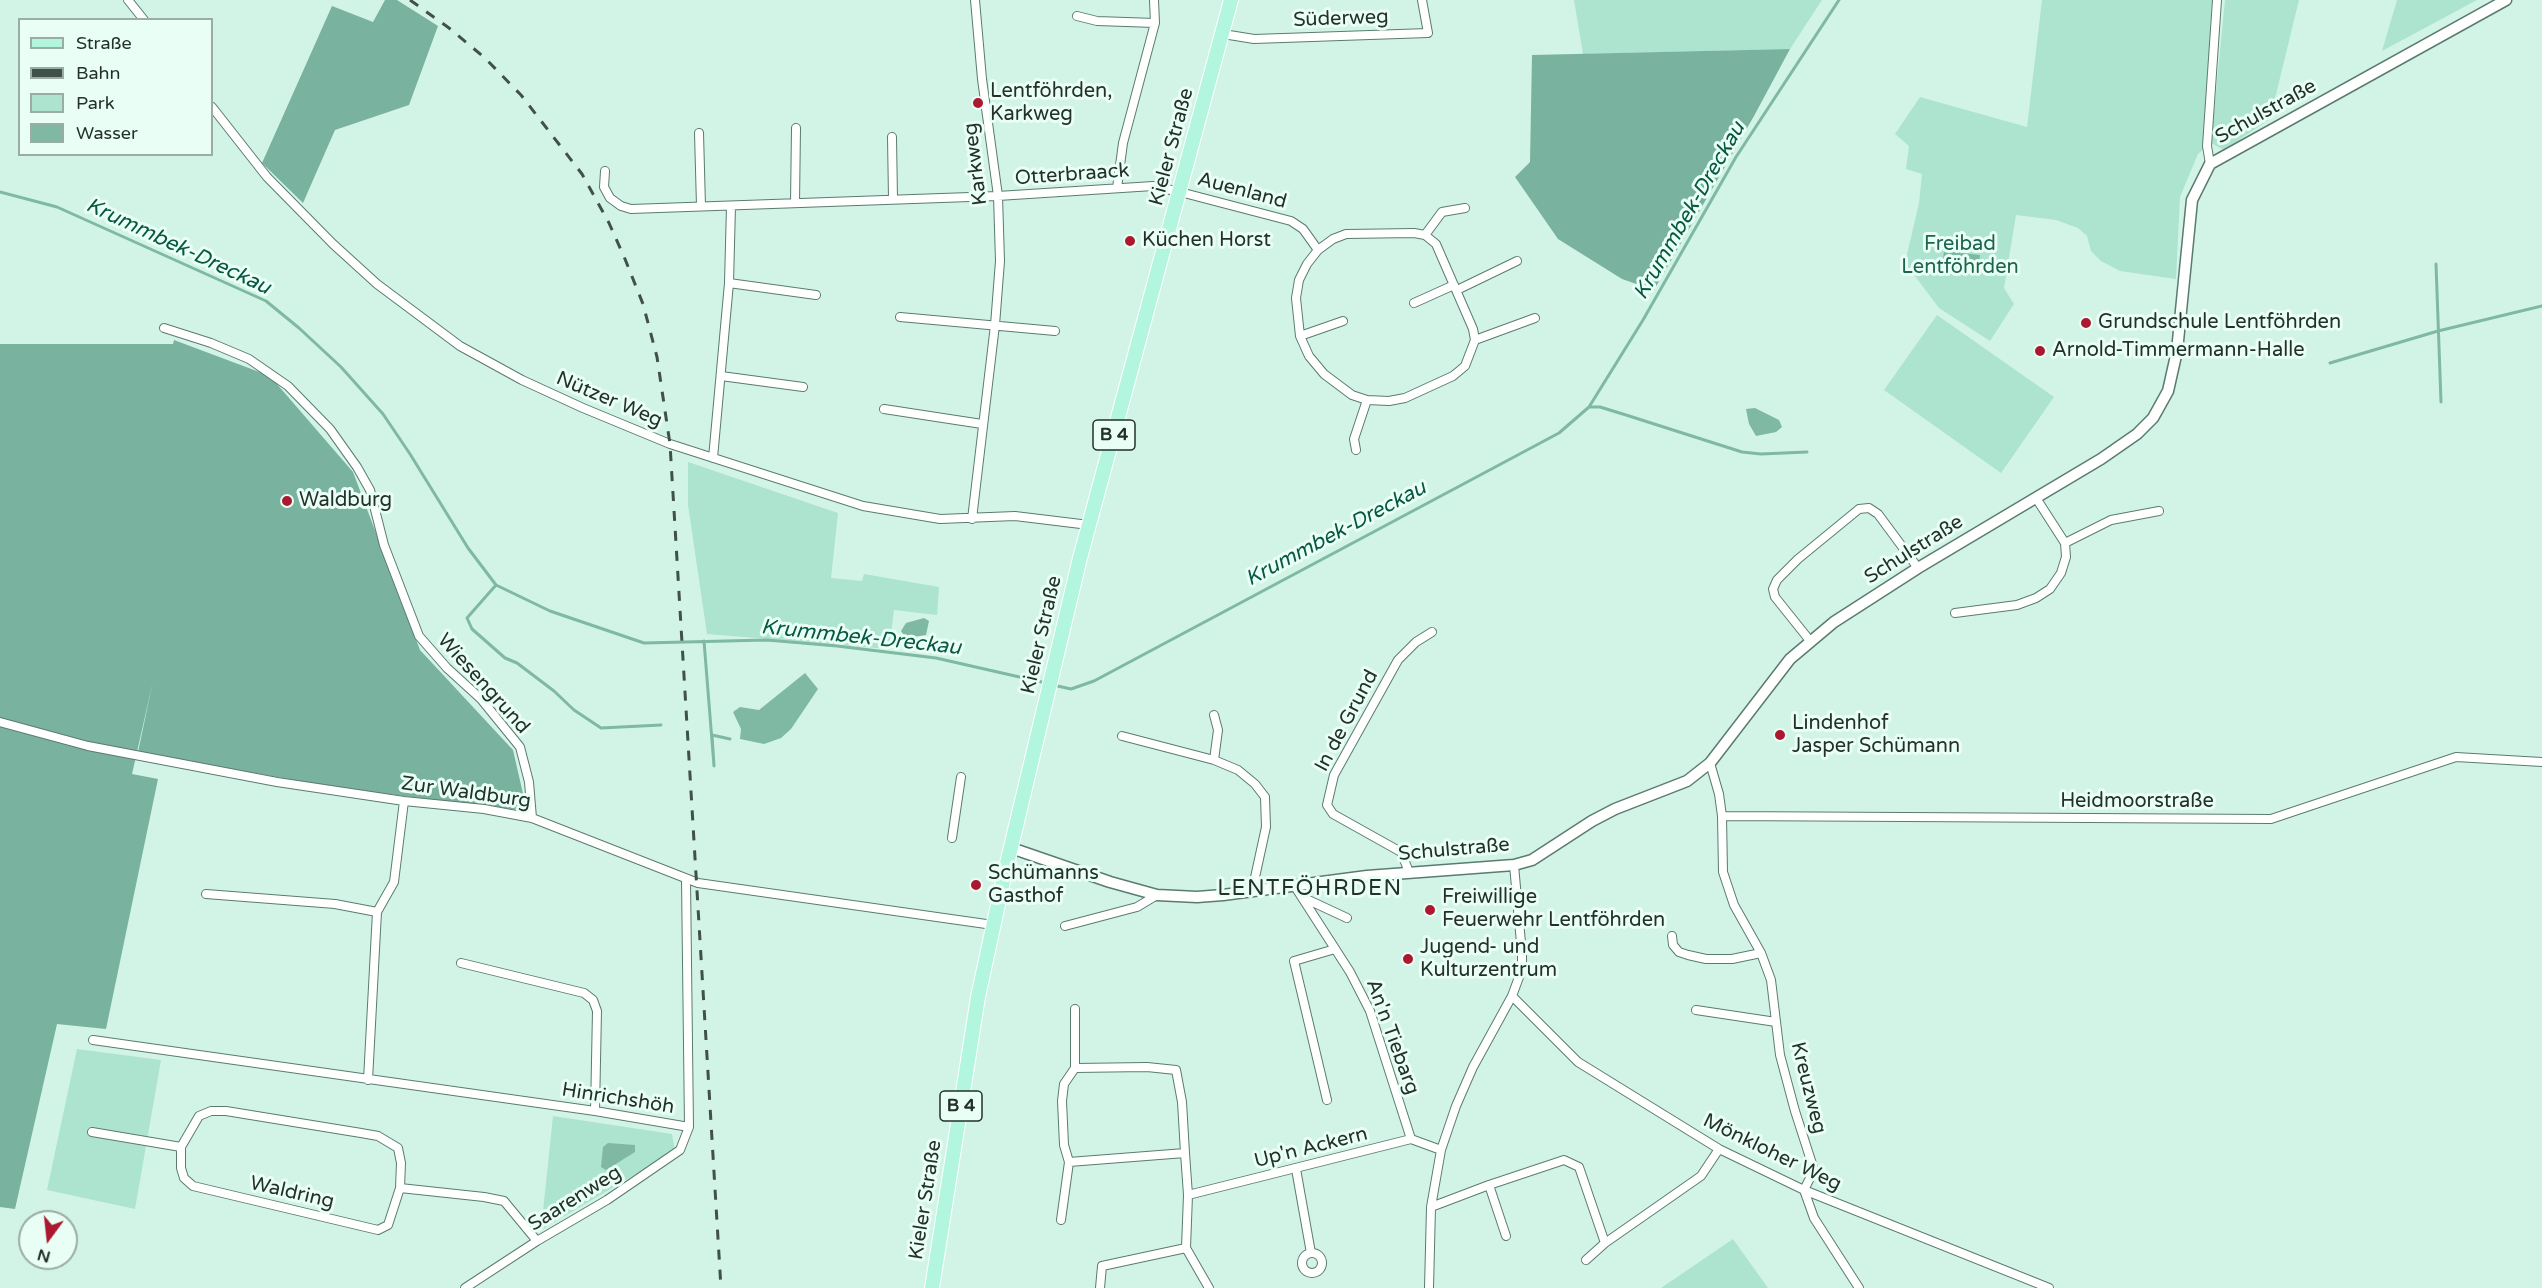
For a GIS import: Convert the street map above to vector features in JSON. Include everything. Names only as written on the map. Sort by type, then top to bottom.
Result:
[{"type":"main road","name":"Kieler Straße","points":[[932,1288],[978,997],[1010,850],[1089,525],[1231,0]]},
{"type":"street","points":[[128,0],[142,18]]},
{"type":"street","name":"Karkweg","points":[[972,519],[995,325],[1000,261],[998,196],[982,79],[975,0]]},
{"type":"street","points":[[1117,188],[1123,143],[1155,23],[1154,0]]},
{"type":"street","name":"Süderweg","points":[[1223,34],[1254,39],[1428,33],[1422,0]]},
{"type":"street","points":[[2210,164],[2207,146],[2217,0]]},
{"type":"street","name":"Schulstraße","points":[[1010,850],[1017,850],[1110,882],[1157,895],[1197,897],[1409,872],[1514,865],[1532,860],[1592,821],[1615,809],[1679,786],[1710,763],[1790,660],[1834,622],[2137,434],[2153,418],[2164,402],[2168,391],[2177,351],[2192,200],[2210,164],[2506,0]]},
{"type":"street","points":[[1077,16],[1097,21],[1155,23]]},
{"type":"street","name":"Nützer Weg","points":[[213,108],[267,177],[333,244],[377,284],[460,346],[522,380],[583,408],[713,458],[863,506],[940,519],[1015,516],[1089,525]]},
{"type":"street","points":[[795,203],[796,128]]},
{"type":"street","points":[[699,132],[701,206]]},
{"type":"street","points":[[892,137],[893,199]]},
{"type":"street","name":"Otterbraack","points":[[605,171],[604,187],[610,198],[621,206],[631,209],[998,196],[1153,186],[1180,192]]},
{"type":"street","name":"Auenland","points":[[1180,192],[1291,221],[1303,229],[1318,250]]},
{"type":"street","points":[[713,458],[729,283],[730,206]]},
{"type":"street","points":[[1425,235],[1442,212],[1466,208]]},
{"type":"street","points":[[1414,232],[1425,235],[1436,244],[1473,329],[1475,340],[1465,366],[1453,376],[1405,398],[1389,401],[1367,400],[1352,395],[1324,374],[1309,356],[1300,336],[1296,298],[1299,280],[1307,264],[1318,250],[1333,239],[1346,234],[1414,232]]},
{"type":"street","points":[[1414,303],[1456,288],[1517,261]]},
{"type":"street","points":[[729,283],[816,295]]},
{"type":"street","points":[[900,317],[1055,331]]},
{"type":"street","points":[[1475,340],[1534,318]]},
{"type":"street","points":[[1300,336],[1342,321]]},
{"type":"street","name":"Wiesengrund","points":[[164,328],[211,343],[249,359],[288,386],[330,429],[370,490],[384,546],[419,636],[447,668],[481,699],[520,747],[529,782],[532,818]]},
{"type":"street","points":[[720,375],[803,387]]},
{"type":"street","points":[[1356,450],[1354,439],[1367,400]]},
{"type":"street","points":[[884,409],[982,424]]},
{"type":"street","points":[[1955,613],[2017,605],[2036,598],[2050,589],[2061,573],[2066,557],[2065,543],[2036,498]]},
{"type":"street","points":[[1810,642],[1775,597],[1773,589],[1777,580],[1798,559],[1859,509],[1869,508],[1878,514],[1918,568]]},
{"type":"street","points":[[2065,543],[2111,520],[2159,511]]},
{"type":"street","name":"In de Grund","points":[[1409,872],[1401,852],[1333,814],[1327,805],[1334,775],[1398,660],[1416,642],[1432,632]]},
{"type":"street","points":[[1214,715],[1218,730],[1214,760]]},
{"type":"street","name":"Zur Waldburg","points":[[0,722],[88,746],[277,782],[404,801],[484,809],[532,818],[698,883],[993,925]]},
{"type":"street","points":[[1122,736],[1214,760],[1238,770],[1255,784],[1265,797],[1266,827],[1251,891]]},
{"type":"street","name":"Heidmoorstraße","points":[[1722,816],[2271,819],[2456,757],[2542,762]]},
{"type":"street","name":"Kreuzweg","points":[[1710,763],[1719,794],[1722,816],[1723,872],[1734,905],[1761,953],[1770,980],[1780,1055],[1814,1170],[1804,1190]]},
{"type":"street","points":[[952,838],[961,777]]},
{"type":"street","points":[[368,1080],[377,912],[394,882],[404,801]]},
{"type":"street","points":[[1429,1288],[1431,1207],[1441,1150],[1456,1106],[1473,1067],[1512,996],[1522,969],[1514,865]]},
{"type":"street","name":"Hinrichshöh","points":[[93,1040],[689,1127],[686,879]]},
{"type":"street","name":"An'n Tiebarg","points":[[1294,885],[1350,972],[1370,1011],[1411,1139]]},
{"type":"street","points":[[206,894],[334,904],[377,912]]},
{"type":"street","points":[[1065,926],[1137,907],[1157,895]]},
{"type":"street","points":[[1302,897],[1347,918]]},
{"type":"street","points":[[1672,936],[1673,945],[1678,952],[1688,955],[1732,958],[1761,953]]},
{"type":"street","points":[[1327,1100],[1294,961],[1335,949]]},
{"type":"street","points":[[460,963],[584,993],[593,1000],[597,1011],[595,1112]]},
{"type":"street","name":"Mönkloher Weg","points":[[1512,996],[1578,1062],[1719,1149],[1804,1190],[2049,1288]]},
{"type":"street","points":[[1061,1220],[1069,1162],[1064,1144],[1062,1101],[1064,1084],[1075,1068],[1075,1009]]},
{"type":"street","name":"Kreuzweg","points":[[1696,1010],[1776,1022]]},
{"type":"street","points":[[1075,1068],[1147,1067],[1176,1070],[1182,1102],[1188,1195],[1186,1248],[1209,1288]]},
{"type":"street","name":"Waldring","points":[[226,1110],[378,1136],[398,1148],[401,1163],[400,1188],[388,1225],[378,1230],[193,1186],[184,1178],[181,1168],[181,1147],[199,1116],[211,1111],[226,1110]]},
{"type":"street","name":"Saarenweg","points":[[465,1288],[676,1155],[689,1127]]},
{"type":"street","points":[[92,1132],[181,1147]]},
{"type":"street","points":[[1411,1139],[1441,1150]]},
{"type":"street","name":"Up'n Ackern","points":[[1188,1195],[1411,1139]]},
{"type":"street","points":[[1586,1260],[1605,1243],[1701,1176],[1719,1149]]},
{"type":"street","points":[[1069,1162],[1185,1154]]},
{"type":"street","points":[[1431,1207],[1564,1160],[1579,1167],[1605,1243]]},
{"type":"street","points":[[1296,1169],[1311,1253]]},
{"type":"street","points":[[1489,1185],[1506,1236]]},
{"type":"street","points":[[400,1188],[504,1201],[537,1242]]},
{"type":"street","points":[[1804,1190],[1814,1218],[1859,1288]]},
{"type":"street","points":[[1100,1288],[1102,1266],[1186,1248]]},
{"type":"green space","points":[[1574,0],[1822,0],[1790,49],[1583,54]]},
{"type":"green space","name":"Freibad Lentföhrden","points":[[2042,0],[2212,0],[2204,149],[2198,154],[2180,197],[2176,279],[2120,271],[2101,261],[2091,251],[2087,236],[2078,228],[2056,220],[2016,215],[2004,288],[2014,304],[1990,341],[1939,308],[1905,263],[1919,203],[1922,174],[1906,169],[1909,146],[1895,134],[1920,97],[2027,127]]},
{"type":"green space","points":[[2225,0],[2299,0],[2270,119],[2224,150],[2211,143]]},
{"type":"green space","points":[[2397,0],[2477,0],[2382,51]]},
{"type":"green space","points":[[1937,315],[2054,397],[2001,473],[1884,390]]},
{"type":"green space","points":[[688,462],[838,513],[831,578],[862,581],[864,574],[939,587],[937,615],[894,610],[889,649],[707,634],[688,505]]},
{"type":"green space","points":[[77,1049],[161,1060],[135,1209],[47,1190]]},
{"type":"green space","points":[[553,1116],[672,1134],[675,1151],[541,1230]]},
{"type":"green space","points":[[1733,1239],[1768,1288],[1661,1288]]},
{"type":"shaded area","points":[[385,0],[397,0],[438,26],[409,105],[335,130],[303,203],[262,163],[332,6],[373,22]]},
{"type":"shaded area","points":[[1790,49],[1654,290],[1622,279],[1558,239],[1515,177],[1530,162],[1532,55]]},
{"type":"shaded area","points":[[174,340],[270,376],[353,472],[420,650],[513,750],[527,811],[338,788],[138,752],[153,681],[132,774],[158,779],[106,1029],[57,1024],[15,1209],[0,1207],[0,344],[173,344]]},
{"type":"water","points":[[1944,251],[1980,255],[1978,272],[1942,268]]},
{"type":"water","points":[[1755,408],[1779,420],[1782,427],[1776,432],[1756,436],[1749,424],[1746,409]]},
{"type":"water","points":[[924,618],[929,621],[926,635],[906,638],[901,631],[906,623]]},
{"type":"water","points":[[805,673],[818,689],[791,729],[781,738],[764,744],[740,739],[741,729],[733,712],[740,707],[759,710]]},
{"type":"water","points":[[608,1143],[635,1145],[635,1152],[606,1170],[601,1167],[603,1147]]},
{"type":"waterway","name":"Krummbek-Dreckau","points":[[1053,685],[1071,689],[1094,681],[1559,433],[1589,407],[1643,320],[1736,157],[1839,0]]},
{"type":"waterway","name":"Krummbek-Dreckau","points":[[0,192],[57,207],[266,301],[341,367],[383,414],[468,548],[496,585],[550,611],[644,643],[767,640],[837,646],[936,658],[1046,683]]},
{"type":"waterway","points":[[2436,264],[2441,402]]},
{"type":"waterway","points":[[2330,363],[2438,331],[2542,306]]},
{"type":"waterway","points":[[1589,407],[1600,407],[1742,452],[1761,454],[1807,452]]},
{"type":"waterway","points":[[496,585],[467,618],[472,629],[505,658],[517,663],[554,691],[574,710],[601,728],[661,725]]},
{"type":"waterway","points":[[704,641],[714,766],[712,735],[730,739]]},
{"type":"railway","points":[[410,0],[485,58],[521,95],[582,174],[609,223],[625,259],[643,304],[657,357],[670,444],[721,1288]]},
{"type":"place","name":"Lentföhrden, Karkweg","points":[[978,103]]},
{"type":"place","name":"Küchen Horst","points":[[1130,241]]},
{"type":"place","name":"Grundschule Lentföhrden","points":[[2086,323]]},
{"type":"place","name":"Arnold-Timmermann-Halle","points":[[2040,351]]},
{"type":"place","name":"Waldburg","points":[[287,501]]},
{"type":"place","name":"Lindenhof Jasper Schümann","points":[[1780,735]]},
{"type":"place","name":"Schümanns Gasthof","points":[[976,885]]},
{"type":"place","name":"Freiwillige Feuerwehr Lentföhrden","points":[[1430,910]]},
{"type":"place","name":"Jugend- und Kulturzentrum","points":[[1408,959]]},
{"type":"district","name":"LENTFÖHRDEN","points":[[1310,889]]}]
